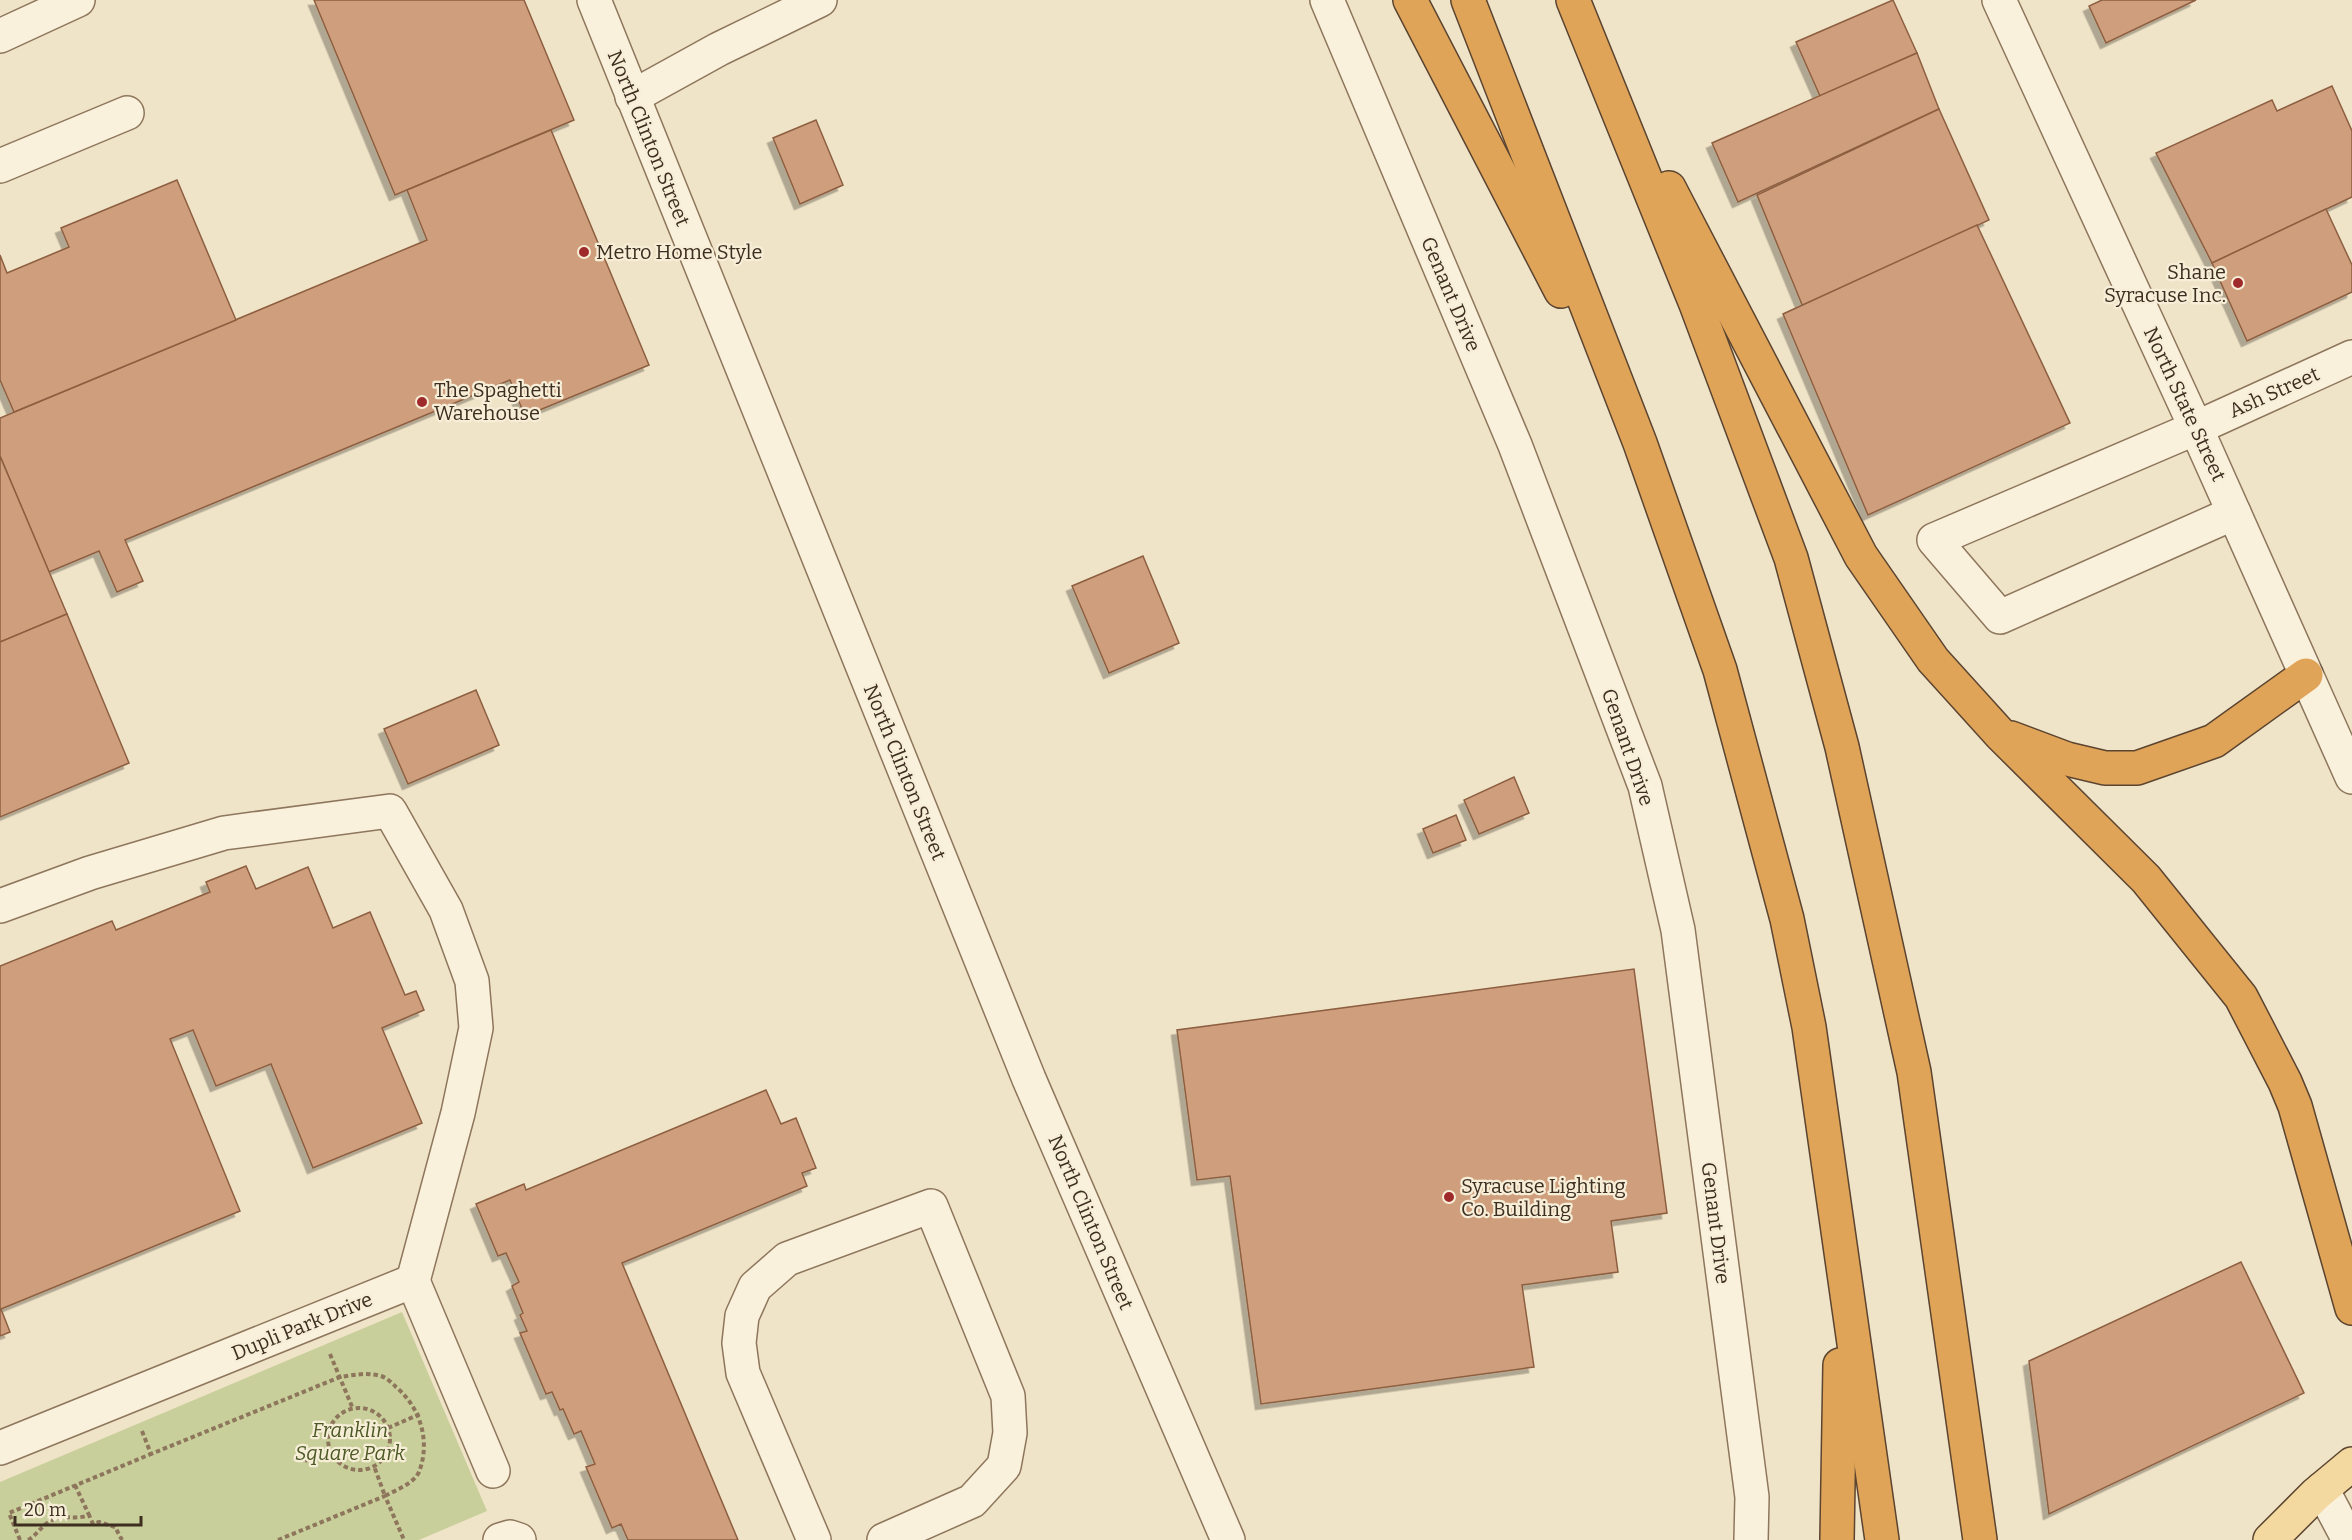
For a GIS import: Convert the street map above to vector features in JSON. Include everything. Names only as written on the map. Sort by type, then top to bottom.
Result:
[{"type":"highway","points":[[1410,0],[1640,442]]},
{"type":"highway","points":[[1468,0],[1640,442],[1720,670],[1787,919],[1809,1027],[1882,1540]]},
{"type":"highway","points":[[1576,7],[1861,555],[1934,660],[2000,734],[2146,879],[2241,998],[2295,1106],[2352,1308]]},
{"type":"highway","points":[[1576,7],[1696,304],[1791,558],[1842,747],[1914,1072],[1980,1540]]},
{"type":"highway","points":[[2000,734],[2067,759],[2105,768],[2137,768],[2214,741],[2306,675]]},
{"type":"highway","points":[[1837,1540],[1840,1444],[1839,1247]]},
{"type":"main road","points":[[2270,1540],[2322,1489],[2352,1464]]},
{"type":"street","points":[[0,36],[78,0]]},
{"type":"street","name":"North Clinton Street","points":[[594,0],[1029,1079],[1228,1540]]},
{"type":"street","points":[[632,97],[719,49],[820,0]]},
{"type":"street","name":"Genant Drive","points":[[1327,0],[1515,445],[1645,786],[1678,930],[1752,1497],[1751,1540]]},
{"type":"street","name":"North State Street","points":[[1999,0],[2196,428],[2352,777]]},
{"type":"street","points":[[0,166],[127,112]]},
{"type":"street","name":"Ash Street","points":[[2234,513],[2000,617],[1934,540],[2196,428],[2352,357]]},
{"type":"street","points":[[0,906],[90,873],[224,833],[390,811],[446,909],[472,981],[476,1028],[459,1113],[413,1281],[493,1471]]},
{"type":"street","points":[[814,1540],[743,1373],[739,1343],[742,1316],[755,1287],[787,1259],[931,1206],[1008,1396],[1010,1432],[1004,1466],[972,1501],[884,1540]]},
{"type":"street","name":"Dupli Park Drive","points":[[0,1448],[413,1281]]},
{"type":"street","points":[[2322,1489],[2349,1540]]},
{"type":"path","points":[[315,1320],[353,1409]]},
{"type":"path","points":[[162,1449],[340,1377],[362,1373],[384,1376],[407,1396],[419,1414],[422,1424],[423,1450],[418,1473],[405,1486],[385,1496],[278,1540]]},
{"type":"path","points":[[364,1408],[382,1418],[388,1428],[389,1445],[386,1453],[374,1466],[364,1470],[343,1466],[330,1451],[327,1439],[330,1428],[343,1412],[364,1408]]},
{"type":"path","points":[[305,1461],[330,1451]]},
{"type":"path","points":[[20,1540],[9,1513],[151,1454]]},
{"type":"path","points":[[374,1466],[404,1540]]},
{"type":"path","points":[[75,1485],[93,1524],[99,1522],[115,1527],[122,1540]]},
{"type":"path","points":[[28,1540],[33,1538],[37,1530],[52,1520],[62,1517],[79,1519],[89,1515]]},
{"type":"green space","name":"Franklin Square Park","points":[[402,1312],[487,1511],[419,1540],[0,1540],[0,1482]]},
{"type":"building","points":[[314,0],[524,0],[574,120],[395,195]]},
{"type":"building","points":[[1893,0],[1917,53],[1820,96],[1796,42]]},
{"type":"building","points":[[2102,0],[2196,0],[2106,43],[2089,6]]},
{"type":"building","points":[[1917,53],[1939,109],[1738,202],[1712,143]]},
{"type":"building","points":[[2332,86],[2352,131],[2352,197],[2212,263],[2156,153],[2272,100],[2277,111]]},
{"type":"building","points":[[1939,109],[1989,220],[1803,307],[1757,195]]},
{"type":"building","points":[[816,120],[843,185],[800,204],[773,138]]},
{"type":"building","points":[[551,130],[649,365],[525,416],[510,380],[125,540],[143,581],[117,592],[99,551],[49,572],[0,456],[0,418],[427,240],[407,190]]},
{"type":"building","points":[[177,180],[236,320],[14,412],[0,380],[0,255],[7,273],[69,247],[61,228]]},
{"type":"building","points":[[2326,209],[2352,265],[2352,292],[2247,341],[2212,263]]},
{"type":"building","points":[[1977,225],[2070,423],[1868,515],[1783,314]]},
{"type":"building","points":[[0,456],[67,614],[0,642]]},
{"type":"building","points":[[1143,556],[1179,643],[1109,673],[1072,586]]},
{"type":"building","points":[[67,614],[129,763],[0,817],[0,642]]},
{"type":"building","points":[[476,690],[499,745],[408,784],[384,729]]},
{"type":"building","points":[[1514,777],[1529,813],[1479,834],[1464,800]]},
{"type":"building","points":[[1456,815],[1466,840],[1433,853],[1423,829]]},
{"type":"building","points":[[246,866],[256,889],[308,867],[333,928],[370,912],[405,995],[416,991],[424,1010],[382,1028],[422,1123],[313,1168],[271,1064],[216,1086],[193,1030],[170,1039],[240,1211],[1,1309],[10,1332],[0,1336],[0,966],[112,921],[116,930],[210,892],[206,882]]},
{"type":"building","name":"Syracuse Lighting Co. Building","points":[[1634,969],[1667,1213],[1611,1221],[1618,1272],[1522,1285],[1534,1367],[1261,1404],[1230,1176],[1197,1180],[1177,1030]]},
{"type":"building","points":[[766,1090],[781,1124],[796,1118],[816,1168],[802,1173],[807,1186],[622,1263],[738,1540],[628,1540],[621,1524],[612,1528],[586,1467],[595,1464],[581,1431],[574,1434],[563,1409],[560,1410],[552,1392],[546,1394],[520,1333],[527,1331],[520,1315],[523,1313],[512,1286],[519,1282],[506,1253],[498,1256],[476,1204],[524,1184],[526,1190]]},
{"type":"building","points":[[2241,1262],[2304,1393],[2049,1514],[2029,1361]]},
{"type":"place","name":"Metro Home Style","points":[[584,252]]},
{"type":"place","name":"Shane Syracuse Inc.","points":[[2238,283]]},
{"type":"place","name":"The Spaghetti Warehouse","points":[[422,402]]},
{"type":"place","name":"Syracuse Lighting Co. Building","points":[[1449,1197]]}]
